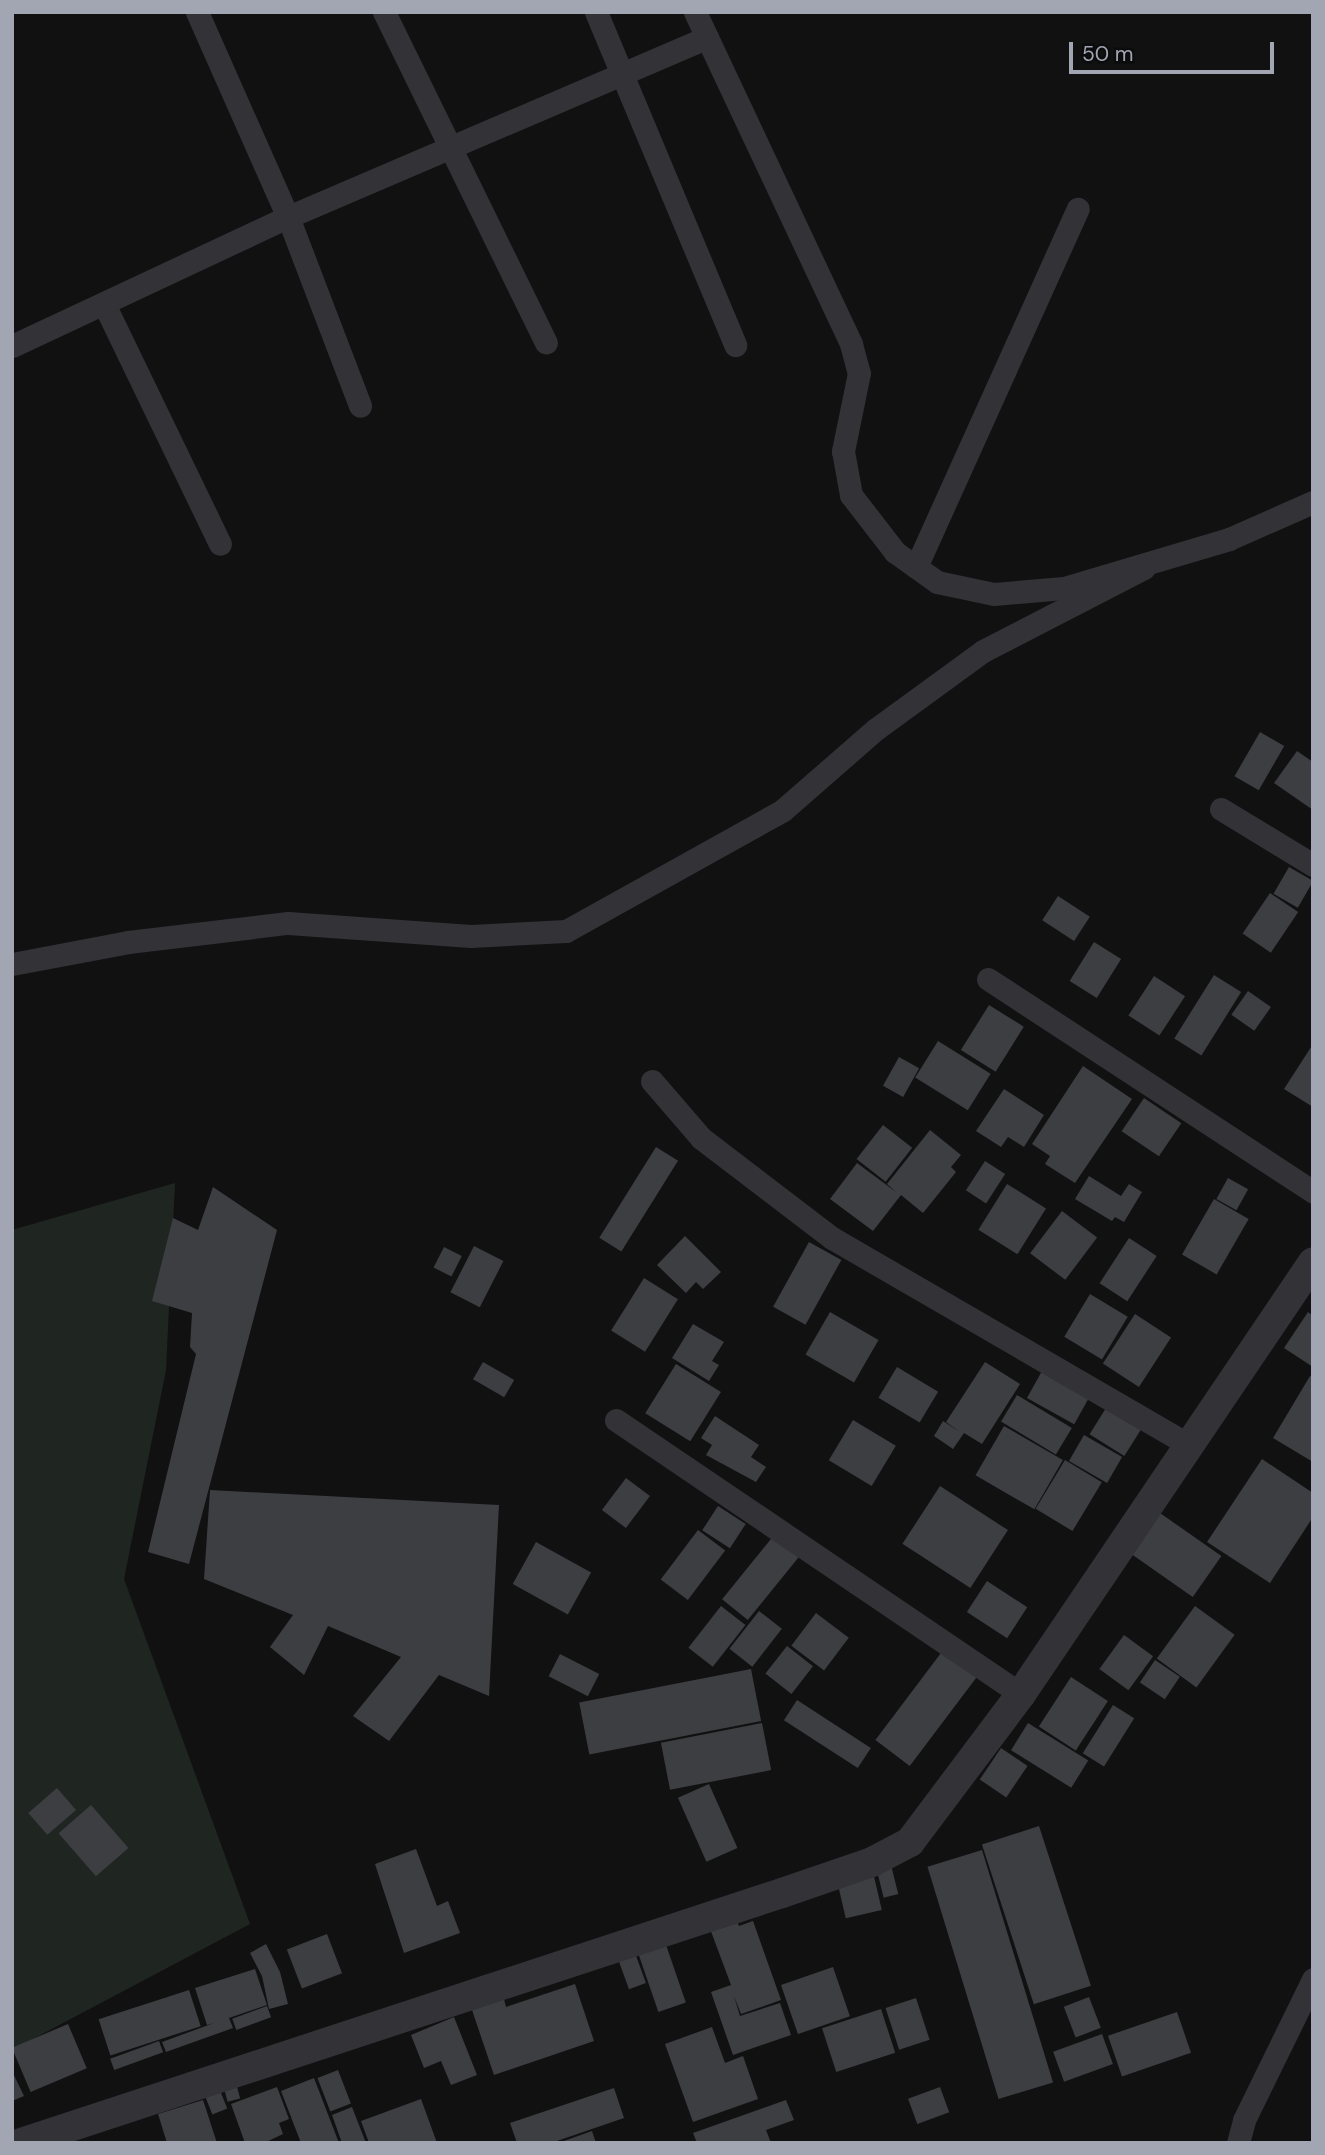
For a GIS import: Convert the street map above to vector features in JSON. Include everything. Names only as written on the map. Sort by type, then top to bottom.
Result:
[{"type":"street","points":[[197,12],[288,217],[360,406]]},
{"type":"street","points":[[384,12],[546,342]]},
{"type":"street","points":[[596,12],[735,345]]},
{"type":"street","points":[[695,12],[851,344],[859,373],[843,451],[851,495],[872,528],[916,567],[937,582],[994,594],[1064,588],[1144,568],[1230,539],[1313,502]]},
{"type":"street","points":[[12,345],[105,306],[288,217],[707,37]]},
{"type":"street","points":[[916,567],[1078,209]]},
{"type":"street","points":[[105,306],[220,544]]},
{"type":"street","points":[[12,964],[128,942],[288,923],[471,936],[566,931],[783,810],[876,729],[983,652],[1144,568]]},
{"type":"street","points":[[1222,808],[1313,865]]},
{"type":"street","points":[[988,979],[1313,1192]]},
{"type":"street","points":[[653,1081],[701,1138],[832,1238],[1189,1446]]},
{"type":"street","points":[[21,2143],[872,1862],[910,1842],[1021,1694],[1313,1262]]},
{"type":"street","points":[[615,1420],[1021,1694]]},
{"type":"street","points":[[1238,2143],[1244,2120],[1313,1979]]},
{"type":"shaded area","points":[[175,1183],[166,1370],[124,1579],[250,1924],[12,2050],[12,1230]]},
{"type":"building","points":[[1260,732],[1284,746],[1259,790],[1234,776]]},
{"type":"building","points":[[1297,751],[1313,762],[1313,810],[1274,783]]},
{"type":"building","points":[[1289,867],[1313,881],[1298,908],[1274,894]]},
{"type":"building","points":[[1270,893],[1298,912],[1271,953],[1243,934]]},
{"type":"building","points":[[1058,896],[1090,917],[1074,941],[1042,920]]},
{"type":"building","points":[[1094,942],[1121,959],[1097,998],[1070,981]]},
{"type":"building","points":[[1214,975],[1241,992],[1201,1056],[1174,1039]]},
{"type":"building","points":[[1154,976],[1185,996],[1159,1036],[1128,1015]]},
{"type":"building","points":[[1248,991],[1271,1007],[1254,1031],[1231,1015]]},
{"type":"building","points":[[989,1005],[1024,1027],[996,1072],[961,1050]]},
{"type":"building","points":[[938,1041],[991,1074],[968,1110],[915,1077]]},
{"type":"building","points":[[1313,1044],[1313,1107],[1284,1089]]},
{"type":"building","points":[[899,1057],[919,1068],[903,1097],[883,1086]]},
{"type":"building","points":[[1083,1066],[1132,1099],[1075,1183],[1045,1164],[1050,1156],[1032,1144]]},
{"type":"building","points":[[1004,1089],[1044,1115],[1024,1147],[1008,1137],[1001,1147],[976,1131]]},
{"type":"building","points":[[1144,1098],[1181,1123],[1159,1156],[1122,1131]]},
{"type":"building","points":[[883,1125],[912,1148],[886,1182],[857,1159]]},
{"type":"building","points":[[930,1130],[961,1155],[951,1167],[956,1172],[923,1213],[901,1195],[873,1231],[830,1199],[857,1163],[896,1192],[887,1184]]},
{"type":"building","points":[[656,1147],[678,1161],[621,1252],[599,1238]]},
{"type":"building","points":[[985,1161],[1005,1174],[986,1203],[966,1190]]},
{"type":"building","points":[[1089,1176],[1121,1196],[1129,1184],[1142,1192],[1124,1222],[1115,1217],[1112,1221],[1075,1199]]},
{"type":"building","points":[[1228,1178],[1248,1189],[1236,1210],[1216,1199]]},
{"type":"building","points":[[1007,1184],[1046,1208],[1017,1254],[978,1230]]},
{"type":"building","points":[[213,1187],[277,1230],[189,1564],[148,1552],[196,1354],[190,1347],[192,1313],[152,1301],[173,1218],[198,1230]]},
{"type":"building","points":[[1214,1199],[1249,1219],[1217,1274],[1182,1254]]},
{"type":"building","points":[[1062,1211],[1097,1237],[1065,1280],[1030,1253]]},
{"type":"building","points":[[685,1236],[721,1272],[703,1289],[696,1282],[686,1293],[657,1265]]},
{"type":"building","points":[[1129,1238],[1157,1256],[1127,1301],[1100,1283]]},
{"type":"building","points":[[809,1242],[841,1260],[805,1325],[773,1307]]},
{"type":"building","points":[[474,1246],[503,1261],[480,1307],[450,1292]]},
{"type":"building","points":[[444,1247],[462,1256],[451,1277],[434,1267]]},
{"type":"building","points":[[644,1278],[678,1299],[645,1352],[611,1331]]},
{"type":"building","points":[[1090,1294],[1128,1317],[1102,1360],[1064,1337]]},
{"type":"building","points":[[830,1312],[878,1340],[854,1382],[806,1354]]},
{"type":"building","points":[[1308,1312],[1313,1316],[1313,1367],[1284,1348]]},
{"type":"building","points":[[1135,1314],[1171,1337],[1139,1387],[1103,1363]]},
{"type":"building","points":[[693,1324],[724,1342],[712,1361],[719,1365],[709,1381],[672,1358]]},
{"type":"building","points":[[483,1362],[514,1380],[504,1397],[473,1379]]},
{"type":"building","points":[[985,1362],[1020,1384],[982,1444],[964,1433],[953,1449],[934,1436],[943,1421],[960,1432],[946,1422]]},
{"type":"building","points":[[676,1364],[721,1392],[690,1441],[645,1413]]},
{"type":"building","points":[[897,1367],[938,1392],[920,1423],[878,1398]]},
{"type":"building","points":[[1042,1371],[1089,1397],[1074,1424],[1027,1398]]},
{"type":"building","points":[[1310,1376],[1313,1377],[1313,1462],[1273,1438]]},
{"type":"building","points":[[1017,1395],[1072,1428],[1056,1455],[1001,1422]]},
{"type":"building","points":[[1106,1408],[1141,1430],[1124,1456],[1090,1434]]},
{"type":"building","points":[[715,1416],[759,1445],[751,1457],[766,1467],[756,1482],[706,1455],[712,1445],[701,1438]]},
{"type":"building","points":[[853,1420],[896,1446],[872,1486],[829,1460]]},
{"type":"building","points":[[1004,1426],[1063,1460],[1034,1509],[976,1475]]},
{"type":"building","points":[[1084,1435],[1122,1457],[1107,1483],[1069,1461]]},
{"type":"building","points":[[1262,1459],[1313,1493],[1313,1517],[1270,1583],[1207,1542]]},
{"type":"building","points":[[1065,1460],[1102,1482],[1073,1531],[1036,1509]]},
{"type":"building","points":[[626,1478],[650,1496],[626,1528],[602,1510]]},
{"type":"building","points":[[940,1486],[1008,1530],[970,1588],[902,1544]]},
{"type":"building","points":[[210,1490],[499,1505],[489,1696],[439,1675],[389,1741],[353,1716],[401,1657],[328,1626],[304,1675],[270,1647],[293,1615],[204,1579]]},
{"type":"building","points":[[718,1506],[746,1524],[730,1548],[702,1530]]},
{"type":"building","points":[[1160,1513],[1221,1556],[1193,1597],[1131,1554]]},
{"type":"building","points":[[698,1530],[725,1550],[688,1600],[661,1580]]},
{"type":"building","points":[[775,1534],[801,1555],[748,1620],[722,1599]]},
{"type":"building","points":[[536,1542],[591,1573],[568,1615],[513,1584]]},
{"type":"building","points":[[987,1581],[1027,1607],[1007,1638],[967,1612]]},
{"type":"building","points":[[721,1606],[745,1625],[713,1667],[688,1648]]},
{"type":"building","points":[[1195,1606],[1235,1635],[1196,1687],[1157,1659]]},
{"type":"building","points":[[759,1611],[782,1629],[752,1667],[729,1649]]},
{"type":"building","points":[[816,1613],[849,1638],[824,1670],[791,1646]]},
{"type":"building","points":[[1124,1635],[1153,1656],[1128,1690],[1099,1669]]},
{"type":"building","points":[[787,1646],[813,1666],[791,1694],[765,1674]]},
{"type":"building","points":[[944,1649],[978,1675],[910,1766],[875,1740]]},
{"type":"building","points":[[560,1654],[599,1674],[588,1696],[549,1676]]},
{"type":"building","points":[[1155,1660],[1180,1677],[1165,1699],[1140,1682]]},
{"type":"building","points":[[751,1669],[761,1721],[589,1754],[579,1702]]},
{"type":"building","points":[[1071,1677],[1108,1701],[1076,1750],[1039,1726]]},
{"type":"building","points":[[797,1700],[871,1748],[858,1768],[784,1720]]},
{"type":"building","points":[[1113,1705],[1134,1718],[1104,1767],[1083,1753]]},
{"type":"building","points":[[762,1723],[771,1770],[670,1790],[661,1743]]},
{"type":"building","points":[[1028,1723],[1088,1761],[1071,1788],[1011,1750]]},
{"type":"building","points":[[1001,1748],[1028,1766],[1006,1797],[980,1780]]},
{"type":"building","points":[[709,1784],[737,1848],[706,1862],[678,1798]]},
{"type":"building","points":[[57,1788],[76,1810],[47,1835],[28,1813]]},
{"type":"building","points":[[91,1805],[128,1848],[96,1876],[59,1833]]},
{"type":"building","points":[[1039,1826],[1091,1986],[1034,2004],[982,1845]]},
{"type":"building","points":[[416,1849],[437,1906],[448,1901],[460,1933],[404,1953],[375,1864]]},
{"type":"building","points":[[982,1850],[1053,2082],[999,2099],[927,1867]]},
{"type":"building","points":[[891,1865],[898,1894],[884,1898],[876,1869]]},
{"type":"building","points":[[873,1872],[882,1910],[846,1918],[837,1880]]},
{"type":"building","points":[[735,1916],[739,1926],[753,1921],[781,2000],[741,2014],[734,1996],[740,2016],[780,2003],[791,2035],[733,2055],[711,1992],[731,1985],[709,1926]]},
{"type":"building","points":[[327,1934],[342,1973],[302,1989],[287,1949]]},
{"type":"building","points":[[665,1942],[686,2003],[658,2012],[638,1951]]},
{"type":"building","points":[[266,1944],[280,1972],[288,2004],[269,2009],[262,1976],[250,1953]]},
{"type":"building","points":[[635,1953],[646,1983],[629,1989],[618,1959]]},
{"type":"building","points":[[833,1967],[850,2016],[798,2034],[781,1985]]},
{"type":"building","points":[[255,1969],[267,2005],[229,2018],[233,2028],[166,2052],[162,2042],[214,2023],[207,2025],[195,1988]]},
{"type":"building","points":[[575,1984],[594,2041],[494,2075],[472,2010],[504,1999],[506,2007]]},
{"type":"building","points":[[189,1990],[201,2026],[110,2055],[99,2019]]},
{"type":"building","points":[[1089,1997],[1101,2028],[1076,2037],[1064,2007]]},
{"type":"building","points":[[916,1998],[930,2040],[899,2050],[886,2008]]},
{"type":"building","points":[[267,2006],[271,2017],[236,2030],[232,2019]]},
{"type":"building","points":[[881,2009],[895,2053],[836,2072],[822,2028]]},
{"type":"building","points":[[1177,2012],[1191,2053],[1122,2076],[1108,2036]]},
{"type":"building","points":[[454,2017],[477,2075],[451,2085],[441,2061],[424,2068],[411,2035]]},
{"type":"building","points":[[68,2024],[87,2068],[31,2092],[12,2048]]},
{"type":"building","points":[[712,2027],[725,2063],[743,2056],[758,2099],[693,2122],[665,2044]]},
{"type":"building","points":[[1102,2034],[1113,2064],[1064,2082],[1053,2052]]},
{"type":"building","points":[[159,2041],[163,2052],[114,2070],[110,2059]]},
{"type":"building","points":[[338,2070],[351,2104],[330,2111],[317,2078]]},
{"type":"building","points":[[12,2071],[24,2096],[12,2101]]},
{"type":"building","points":[[314,2078],[339,2143],[301,2143],[281,2091]]},
{"type":"building","points":[[236,2083],[240,2098],[228,2102],[223,2086]]},
{"type":"building","points":[[277,2087],[289,2119],[279,2123],[283,2134],[264,2143],[245,2143],[231,2104]]},
{"type":"building","points":[[940,2087],[949,2112],[917,2124],[908,2099]]},
{"type":"building","points":[[219,2088],[227,2108],[212,2114],[204,2094]]},
{"type":"building","points":[[614,2088],[624,2118],[551,2143],[517,2143],[510,2123]]},
{"type":"building","points":[[421,2099],[437,2143],[369,2143],[361,2121]]},
{"type":"building","points":[[203,2100],[217,2143],[167,2143],[158,2114]]},
{"type":"building","points":[[786,2100],[794,2120],[766,2130],[771,2143],[697,2143],[693,2133]]},
{"type":"building","points":[[352,2107],[366,2143],[342,2143],[332,2115]]},
{"type":"building","points":[[592,2131],[596,2143],[561,2143],[561,2142]]}]
